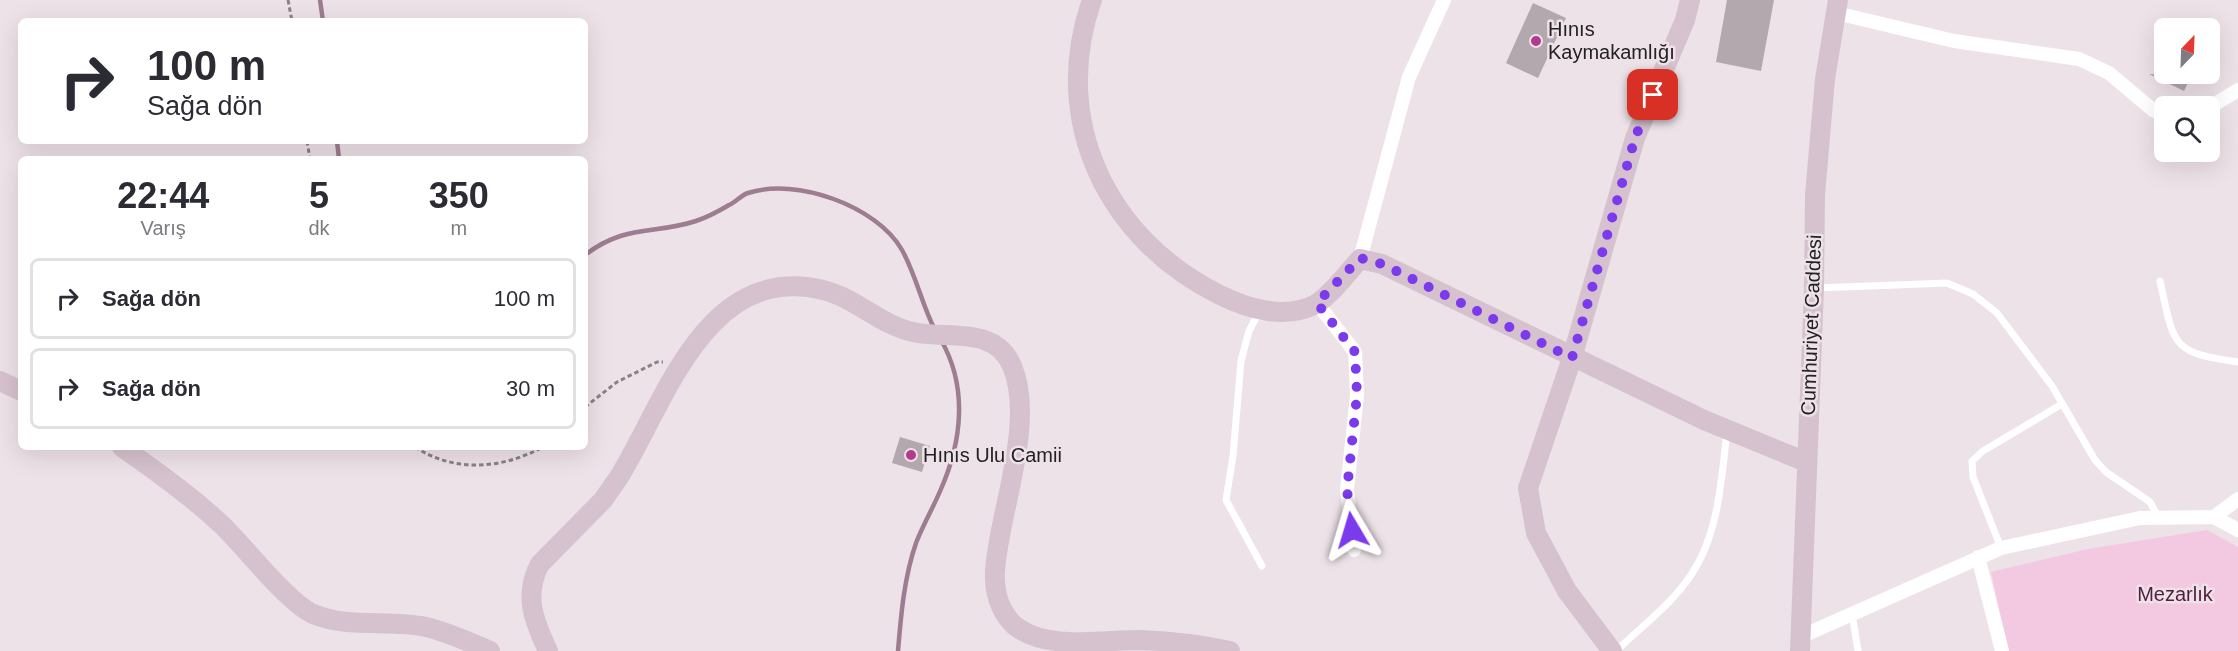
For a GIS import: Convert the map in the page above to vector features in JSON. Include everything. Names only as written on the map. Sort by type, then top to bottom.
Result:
[{"type":"street","points":[[1092,0],[1080,43],[1079,112],[1088,148],[1101,180],[1144,242],[1170,265],[1202,286],[1235,303],[1260,310],[1281,312],[1317,303],[1360,258],[1409,78],[1444,0]]},
{"type":"street","points":[[1610,650],[1567,591],[1536,533],[1528,488],[1572,358],[1635,138],[1685,20],[1690,0]]},
{"type":"street","points":[[1837,7],[1954,42],[2079,59],[2109,73],[2154,111]]},
{"type":"street","name":"Cumhuriyet Caddesi","points":[[1800,644],[1814,288],[1815,195],[1819,138],[1837,7]]},
{"type":"street","points":[[2220,101],[2238,90]]},
{"type":"street","points":[[1360,258],[1382,264],[1572,358],[1806,462]]},
{"type":"street","points":[[548,651],[535,622],[529,596],[533,577],[540,564],[577,529],[608,492],[639,444],[681,366],[704,330],[728,309],[750,295],[776,287],[804,287],[824,290],[846,299],[893,326],[936,337],[975,336],[1001,350],[1011,363],[1019,404],[1017,436],[1009,499],[995,570],[996,592],[1002,611],[1012,624],[1040,640],[1066,643],[1141,640],[1230,651]]},
{"type":"street","points":[[1317,303],[1355,352],[1357,395],[1347,490],[1354,550]]},
{"type":"street","points":[[0,381],[18,390]]},
{"type":"street","points":[[126,450],[198,503],[256,559],[297,604],[307,610],[328,618],[363,624],[425,627],[490,651]]},
{"type":"street","points":[[2214,517],[2238,499]]},
{"type":"street","points":[[1800,644],[1852,614],[2001,548],[2158,517],[2214,517],[2238,530]]},
{"type":"street","points":[[1978,557],[2002,651]]},
{"type":"lane","points":[[2160,280],[2170,329],[2179,345],[2193,354],[2238,362]]},
{"type":"lane","points":[[1814,288],[1947,283],[1960,287],[1986,302],[1997,313],[2062,404],[2095,460],[2106,472],[2150,502],[2158,517]]},
{"type":"lane","points":[[1260,310],[1249,331],[1241,361],[1233,456],[1226,501],[1262,566]]},
{"type":"lane","points":[[2001,548],[1973,477],[1972,461],[1983,451],[2062,404]]},
{"type":"lane","points":[[1610,650],[1681,588],[1695,569],[1715,516],[1728,429]]},
{"type":"lane","points":[[1852,614],[1858,651]]},
{"type":"path","points":[[288,0],[291,18]]},
{"type":"path","points":[[588,405],[617,382],[657,362],[671,361],[681,366]]},
{"type":"path","points":[[421,450],[442,461],[473,466],[500,463],[535,450]]},
{"type":"green space","name":"Mezarlık","points":[[2207,530],[2238,547],[2238,651],[2009,651],[1991,572],[2088,549]]},
{"type":"building","points":[[1727,0],[1774,0],[1761,71],[1716,62]]},
{"type":"building","name":"Hınıs Kaymakamlığı","points":[[1533,3],[1566,18],[1538,78],[1506,63]]},
{"type":"building","points":[[2170,84],[2187,84],[2184,91]]},
{"type":"building","name":"Hınıs Ulu Camii","points":[[900,437],[930,446],[922,472],[892,463]]},
{"type":"waterway","points":[[320,0],[323,18]]},
{"type":"waterway","points":[[337,144],[339,156]]},
{"type":"waterway","points":[[588,253],[599,245],[626,234],[681,225],[700,219],[732,204],[748,193],[767,189],[811,192],[855,208],[890,234],[907,260],[935,330]]},
{"type":"waterway","points":[[898,651],[904,597],[912,556],[948,471],[957,433],[959,414],[955,376],[950,358],[941,340]]},
{"type":"place","name":"Hınıs Kaymakamlığı","points":[[1536,41]]},
{"type":"place","name":"Hınıs Ulu Camii","points":[[911,455]]},
{"type":"route","points":[[1352,530],[1347,490],[1357,395],[1355,352],[1317,303],[1360,258],[1382,264],[1572,358],[1635,138],[1653,95]]}]
